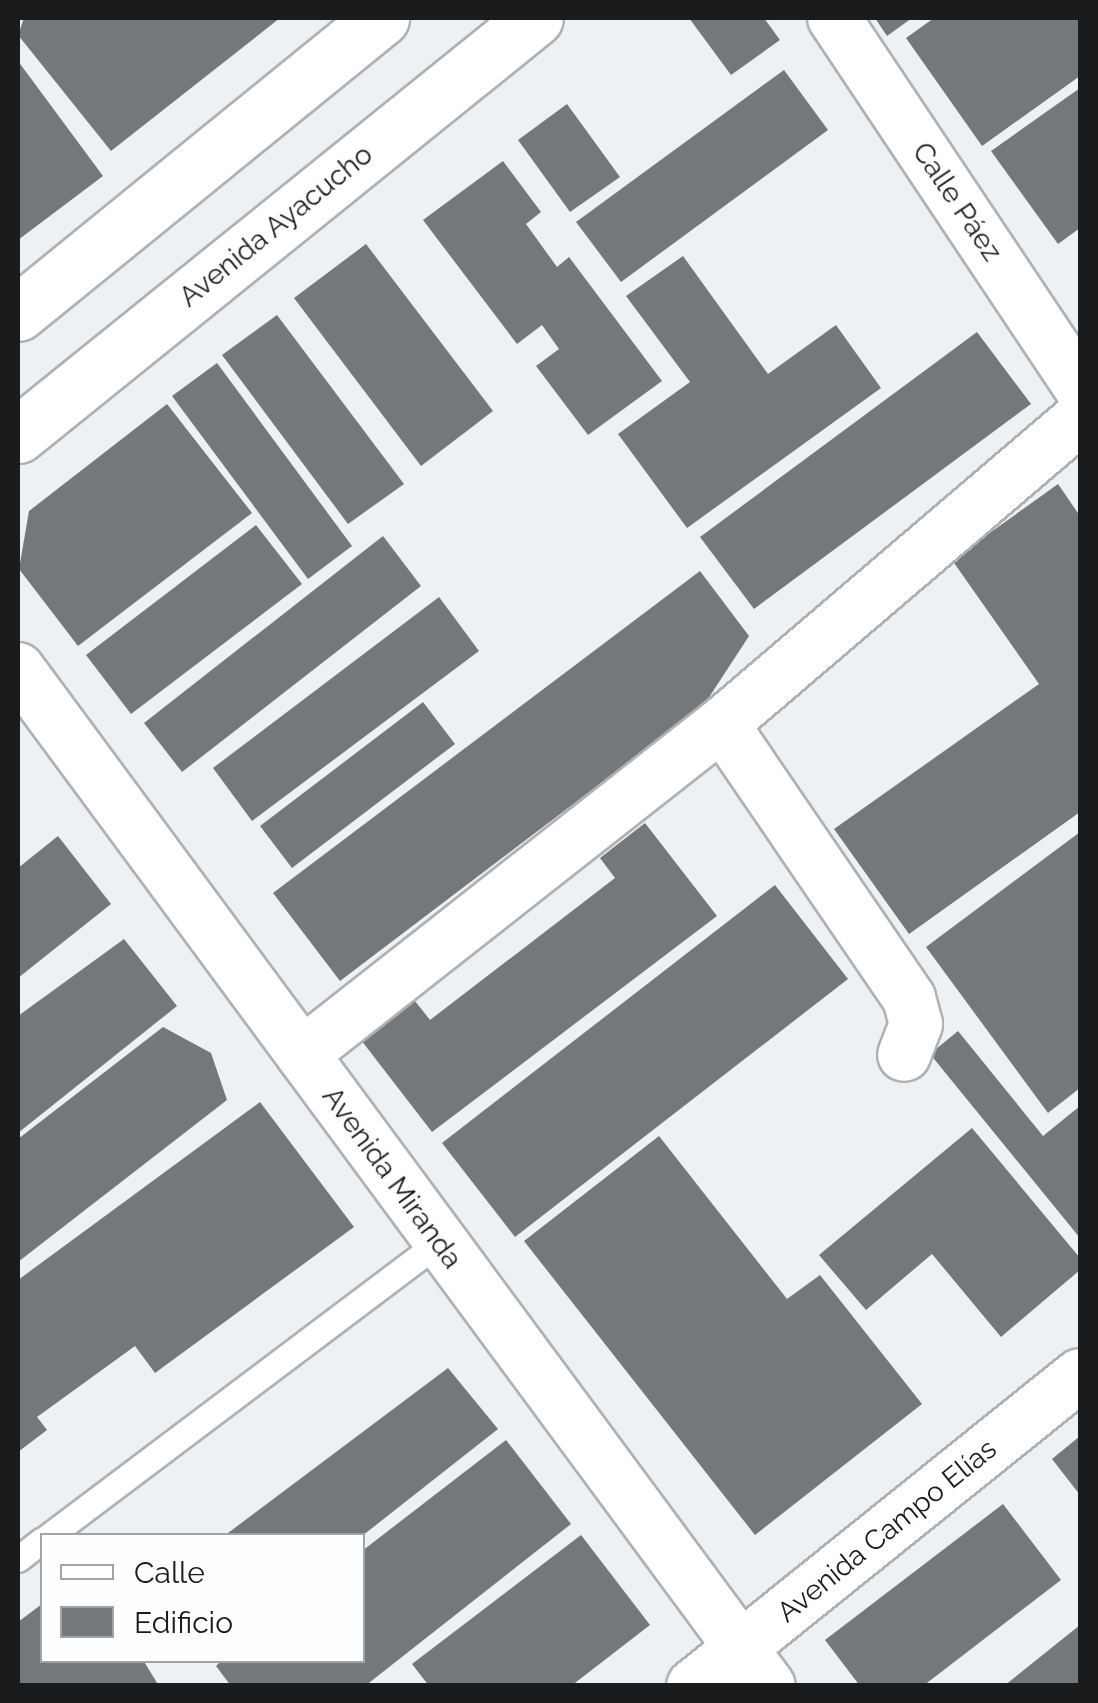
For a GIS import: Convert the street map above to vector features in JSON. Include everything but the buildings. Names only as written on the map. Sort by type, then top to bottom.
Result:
[{"type":"street","points":[[18,313],[380,18]]},
{"type":"street","name":"Avenida Ayacucho","points":[[18,435],[535,18]]},
{"type":"street","name":"Calle Páez","points":[[834,18],[1080,387]]},
{"type":"street","points":[[302,1054],[722,724],[1080,418]]},
{"type":"street","name":"Avenida Miranda","points":[[18,669],[438,1244],[755,1668]]},
{"type":"street","points":[[722,724],[909,998],[916,1024],[904,1055]]},
{"type":"street","name":"Avenida Campo Elías","points":[[693,1686],[755,1668],[1080,1375]]},
{"type":"lane","points":[[53,1533],[438,1244]]},
{"type":"lane","points":[[18,1559],[40,1542]]}]
